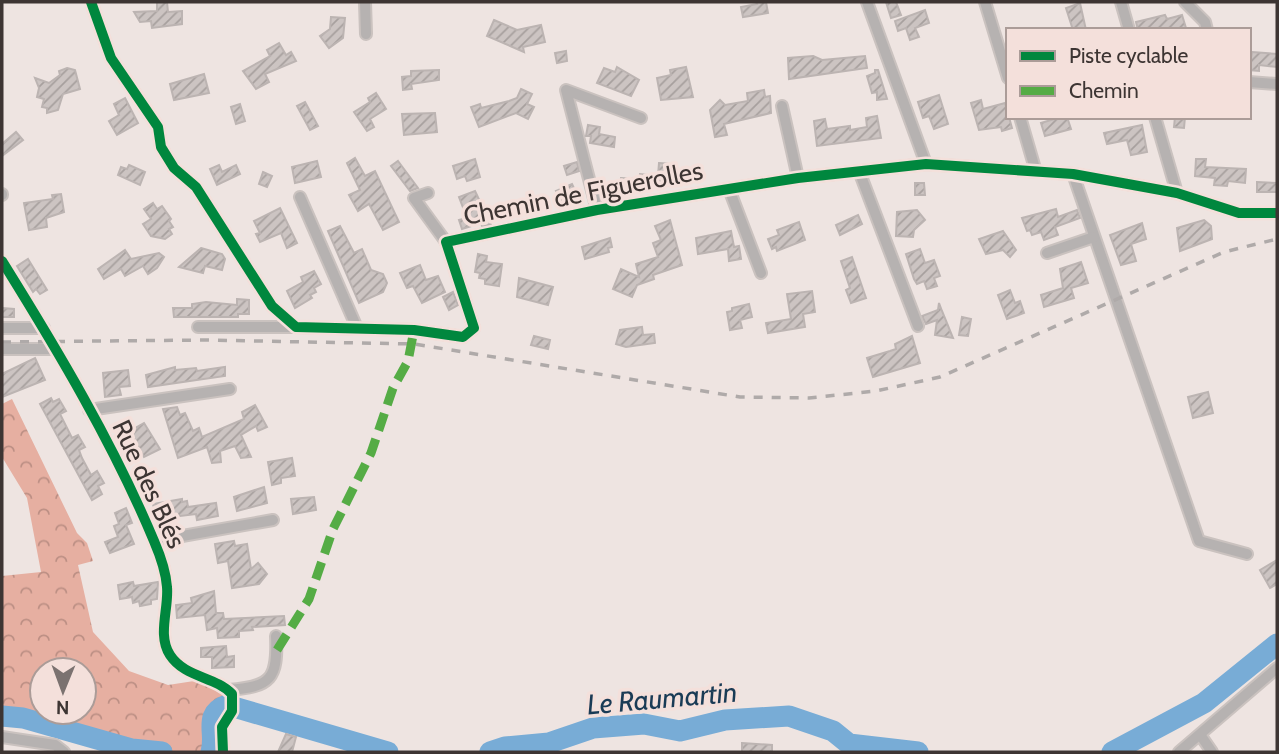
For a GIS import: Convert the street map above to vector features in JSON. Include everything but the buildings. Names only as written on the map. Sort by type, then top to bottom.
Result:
[{"type":"street","points":[[91,2],[111,58],[158,127],[161,147],[174,168],[195,187],[272,306],[296,327]]},
{"type":"street","points":[[365,2],[366,34]]},
{"type":"street","points":[[867,2],[926,164]]},
{"type":"street","points":[[985,2],[1006,71]]},
{"type":"street","points":[[1121,2],[1128,28]]},
{"type":"street","points":[[1185,2],[1205,22],[1206,28]]},
{"type":"street","points":[[1251,82],[1277,84]]},
{"type":"street","points":[[597,210],[566,90],[641,118]]},
{"type":"street","points":[[782,106],[798,178]]},
{"type":"street","points":[[1021,119],[1036,172]]},
{"type":"street","points":[[1156,119],[1177,193]]},
{"type":"street","name":"Chemin de Figuerolles","points":[[198,327],[417,330],[463,337],[474,328],[446,243],[597,210],[859,171],[926,164],[1073,174],[1177,193],[1239,214],[1277,213]]},
{"type":"street","points":[[859,171],[918,327]]},
{"type":"street","points":[[1073,174],[1199,541],[1247,554]]},
{"type":"street","points":[[729,189],[761,273]]},
{"type":"street","points":[[428,193],[414,198],[446,243]]},
{"type":"street","points":[[300,197],[357,328]]},
{"type":"street","points":[[1047,253],[1094,237]]},
{"type":"street","name":"Rue des Blés","points":[[2,261],[56,349],[154,541],[167,585],[164,634],[170,655],[191,674],[231,700]]},
{"type":"street","points":[[2,328],[44,328]]},
{"type":"street","points":[[2,349],[56,349]]},
{"type":"street","name":"Rue des Blés","points":[[89,410],[230,389]]},
{"type":"street","points":[[154,541],[273,520]]},
{"type":"street","points":[[223,752],[222,727],[231,700],[274,675],[278,663],[276,636]]},
{"type":"street","points":[[1179,752],[1201,736],[1277,668]]},
{"type":"street","points":[[1201,736],[1212,752]]},
{"type":"street","points":[[2,737],[55,745],[64,752]]},
{"type":"green space","points":[[12,399],[77,533],[87,543],[93,561],[78,565],[93,632],[129,671],[168,685],[194,681],[226,693],[212,752],[125,752],[11,725],[2,727],[2,576],[41,572],[27,498],[2,457],[2,404]]},
{"type":"waterway","name":"Le Raumartin","points":[[1112,752],[1204,703],[1277,644]]},
{"type":"waterway","name":"Le Raumartin","points":[[211,752],[215,713],[227,705],[388,752]]},
{"type":"waterway","name":"Le Raumartin","points":[[2,716],[23,718],[132,749],[162,752]]},
{"type":"waterway","name":"Le Raumartin","points":[[490,752],[505,747],[549,743],[593,728],[644,724],[680,731],[725,720],[789,716],[833,731],[849,744],[918,752]]},
{"type":"railway","points":[[2,342],[204,340],[414,344],[740,397],[809,398],[876,391],[940,377],[1224,252],[1277,239]]},
{"type":"marked path","points":[[277,650],[309,599],[333,529],[371,453],[393,388],[408,361],[414,330]]},
{"type":"cycle path","points":[[91,2],[111,58],[158,127],[161,147],[174,168],[196,187],[272,306],[296,327],[414,330],[463,337],[474,328],[446,242],[597,210],[798,178],[926,164],[1073,174],[1177,193],[1239,213],[1277,213]]},
{"type":"cycle path","points":[[2,261],[84,398],[154,541],[166,581],[164,639],[170,655],[176,663],[232,694],[232,711],[222,727],[223,752]]}]
